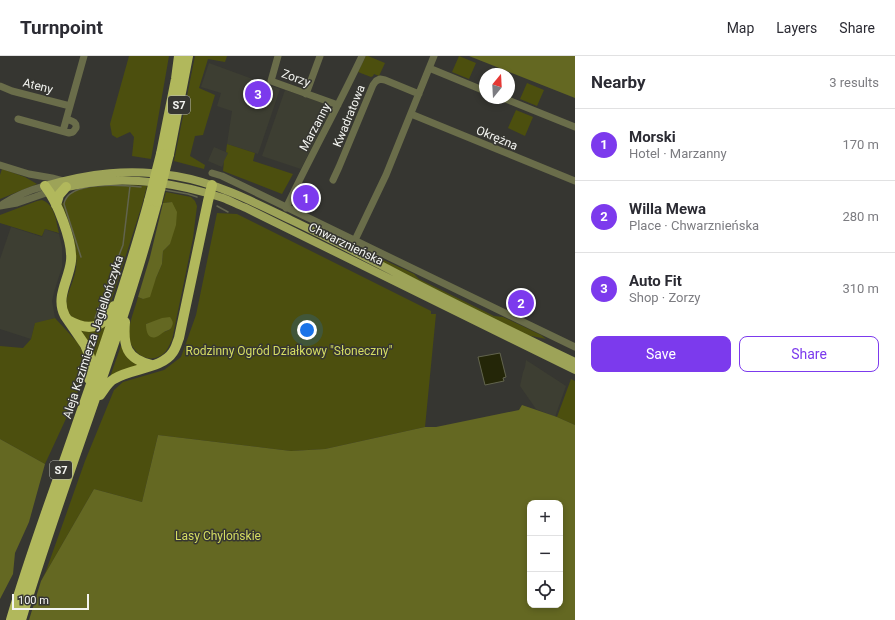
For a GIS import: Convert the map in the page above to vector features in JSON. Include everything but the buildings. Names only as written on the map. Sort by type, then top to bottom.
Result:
[{"type":"highway","name":"Aleja Kazimierza Jagiellończyka","points":[[165,154],[179,56]]},
{"type":"highway","name":"Aleja Kazimierza Jagiellończyka","points":[[12,620],[35,544],[88,395],[145,247],[153,202],[184,82],[188,56]]},
{"type":"highway","points":[[56,205],[64,184]]},
{"type":"highway","points":[[47,189],[56,205],[68,235],[71,254],[70,269],[62,291],[61,304],[63,312],[88,352],[90,360],[88,395]]},
{"type":"highway","points":[[92,407],[106,386],[114,379],[125,373],[162,362],[167,359],[177,345],[211,190]]},
{"type":"highway","name":"Aleja Kazimierza Jagiellończyka","points":[[21,620],[39,561],[92,407],[124,300]]},
{"type":"highway","points":[[124,300],[124,340],[126,347],[129,352],[139,361],[152,365]]},
{"type":"highway","points":[[68,320],[81,326],[93,326],[100,324],[124,300]]},
{"type":"main road","name":"Chwarznieńska","points":[[47,189],[87,175],[139,172],[176,176],[211,190],[224,199],[246,208],[575,370]]},
{"type":"main road","name":"Chwarznieńska","points":[[211,190],[234,193],[271,210],[575,362]]},
{"type":"street","points":[[64,131],[84,56]]},
{"type":"street","name":"Zorzy","points":[[278,56],[270,81],[338,105]]},
{"type":"street","points":[[306,94],[320,56]]},
{"type":"street","name":"Marzanny","points":[[286,208],[362,56]]},
{"type":"street","points":[[355,240],[386,175],[434,56]]},
{"type":"street","points":[[429,68],[479,89]]},
{"type":"street","name":"Kwadratowa","points":[[333,180],[376,81],[380,79],[385,80],[419,94]]},
{"type":"street","name":"Ateny","points":[[0,86],[12,91],[70,106]]},
{"type":"street","points":[[515,103],[575,127]]},
{"type":"street","name":"Okrężna","points":[[411,114],[575,181]]},
{"type":"street","points":[[18,119],[72,133],[76,128],[75,122],[67,119]]},
{"type":"street","name":"Chwarznieńska","points":[[1,164],[29,174],[52,178],[64,184]]},
{"type":"street","name":"Chwarznieńska","points":[[212,173],[222,176],[575,347]]},
{"type":"street","name":"Chwarznieńska","points":[[29,174],[33,179],[47,189]]},
{"type":"street","name":"Chwarznieńska","points":[[1,206],[14,197],[30,190],[47,189]]},
{"type":"shaded area","points":[[209,63],[280,89],[258,154],[227,144],[232,111],[217,106],[221,93],[201,87]]},
{"type":"shaded area","points":[[285,90],[323,103],[331,108],[301,169],[262,156]]},
{"type":"shaded area","points":[[214,147],[228,153],[222,167],[208,161]]},
{"type":"shaded area","points":[[11,227],[42,237],[45,229],[59,234],[62,247],[62,267],[52,301],[55,318],[35,324],[31,339],[0,329],[0,259]]},
{"type":"shaded area","points":[[500,353],[506,377],[503,378],[504,381],[485,385],[478,357]]},
{"type":"shaded area","points":[[526,360],[566,386],[555,417],[536,409],[520,386]]},
{"type":"green space","points":[[129,56],[169,56],[151,159],[132,156],[134,137],[130,132],[117,138],[112,135],[110,124]]},
{"type":"green space","points":[[195,56],[227,56],[225,62],[208,59],[199,88],[215,95],[203,135],[195,136],[190,156],[205,165],[204,169],[174,161]]},
{"type":"green space","points":[[366,56],[385,63],[379,76],[374,74],[371,77],[358,72]]},
{"type":"green space","points":[[459,56],[476,63],[469,79],[452,72]]},
{"type":"green space","points":[[469,56],[575,56],[575,98],[515,74],[515,68],[499,68]]},
{"type":"green space","points":[[527,83],[544,90],[537,106],[520,99]]},
{"type":"green space","points":[[516,110],[533,117],[525,136],[508,128]]},
{"type":"green space","points":[[227,144],[255,153],[253,161],[293,174],[282,194],[223,171],[224,161],[228,153],[226,152]]},
{"type":"green space","points":[[2,169],[25,177],[37,184],[0,199],[0,175]]},
{"type":"green space","points":[[98,186],[147,186],[110,305],[100,321],[83,324],[68,313],[66,303],[76,271],[76,249],[62,204],[70,194],[81,189]]},
{"type":"green space","points":[[166,192],[191,197],[197,206],[193,238],[172,340],[167,350],[159,357],[146,358],[138,354],[135,350],[130,342],[129,331],[138,297],[143,299],[156,278],[162,264],[163,251],[170,244],[172,202],[163,203]],"holes":[[[153,322],[171,329],[164,332],[146,324]]]},
{"type":"green space","points":[[42,200],[52,209],[59,233],[45,229],[42,236],[0,223],[0,215]]},
{"type":"green space","points":[[172,202],[177,212],[176,225],[170,244],[163,251],[162,264],[150,297],[143,299],[138,297],[150,257],[163,203]]},
{"type":"green space","name":"Rodzinny Ogród Działkowy \"Słoneczny\"","points":[[217,213],[237,214],[431,311],[431,314],[436,314],[425,427],[325,449],[291,451],[158,435],[142,502],[94,489],[41,581],[46,571],[85,461],[114,390],[123,382],[164,370],[181,357],[196,315]]},
{"type":"green space","points":[[373,255],[414,274],[419,279],[494,316],[503,317],[541,335],[546,339],[527,335],[372,257]]},
{"type":"green space","points":[[170,317],[173,323],[170,329],[153,338],[149,336],[146,324],[162,318]]},
{"type":"green space","points":[[55,318],[78,343],[86,359],[86,367],[76,397],[45,464],[0,439],[0,346],[23,348],[31,339],[35,323]]},
{"type":"green space","points":[[107,323],[95,359],[76,327]]},
{"type":"green space","points":[[122,343],[141,365],[110,377]]},
{"type":"green space","points":[[571,379],[575,381],[575,425],[557,417]]},
{"type":"green space","name":"Lasy Chylońskie","points":[[522,405],[575,425],[575,620],[29,620],[41,581],[94,489],[142,502],[158,435],[291,451],[325,449],[425,427],[436,427],[519,410]]},
{"type":"green space","points":[[0,439],[45,464],[29,522],[15,553],[13,574],[0,599]]},
{"type":"waterway","points":[[81,257],[64,204],[68,196],[75,191],[97,186],[122,185],[141,187]]},
{"type":"waterway","points":[[95,318],[123,245],[130,186]]},
{"type":"waterway","points":[[165,190],[197,197]]},
{"type":"waterway","points":[[217,206],[228,212]]},
{"type":"place","name":"Auto Fit","points":[[258,94]]},
{"type":"place","name":"Morski","points":[[306,198]]},
{"type":"place","name":"Willa Mewa","points":[[521,303]]}]
